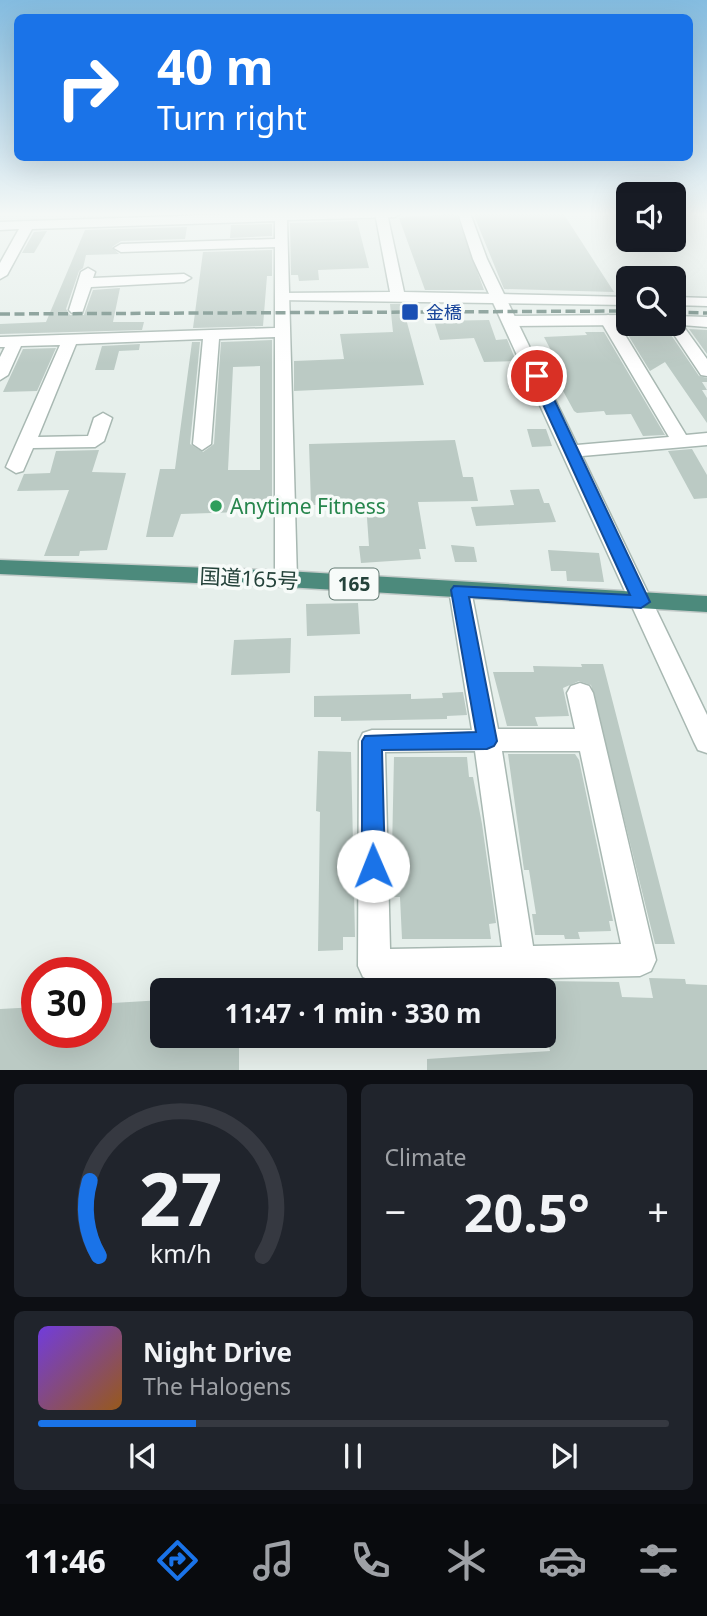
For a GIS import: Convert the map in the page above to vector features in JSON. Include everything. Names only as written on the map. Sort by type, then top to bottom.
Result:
[{"type":"highway","name":"国道165号","points":[[0,567],[286,579],[707,604]]},
{"type":"street","points":[[282,263],[283,297],[280,332],[286,579]]},
{"type":"street","points":[[391,263],[398,296]]},
{"type":"street","points":[[482,263],[573,451],[599,514],[707,742]]},
{"type":"street","points":[[16,467],[67,341],[86,277],[184,278]]},
{"type":"street","points":[[283,297],[398,296],[616,301]]},
{"type":"street","points":[[686,301],[707,302]]},
{"type":"street","points":[[608,320],[707,457]]},
{"type":"street","points":[[511,321],[616,320]]},
{"type":"street","points":[[686,322],[707,322]]},
{"type":"street","points":[[0,375],[7,342],[280,332]]},
{"type":"street","points":[[202,444],[211,335]]},
{"type":"street","points":[[683,336],[707,371]]},
{"type":"street","points":[[26,443],[94,441],[103,418]]},
{"type":"street","points":[[573,451],[695,440]]},
{"type":"street","points":[[460,590],[487,741],[520,963]]},
{"type":"street","points":[[580,693],[591,740],[640,960],[374,966],[372,741],[591,740]]},
{"type":"building","points":[[71,263],[84,263],[66,309],[70,315],[84,315],[93,290],[120,288],[113,322],[144,322],[142,330],[0,334],[0,324],[46,322]]},
{"type":"building","points":[[202,263],[272,263],[272,276],[267,276],[263,326],[193,328]]},
{"type":"building","points":[[291,263],[368,263],[369,268],[318,270],[319,280],[299,281],[298,275],[291,275]]},
{"type":"building","points":[[415,263],[474,263],[484,290],[425,290]]},
{"type":"building","points":[[493,263],[595,263],[614,292],[504,289]]},
{"type":"building","points":[[390,304],[402,304],[424,385],[294,391],[294,361],[344,359],[340,334],[393,332]]},
{"type":"building","points":[[489,320],[496,340],[507,339],[516,361],[484,362],[474,338],[440,340],[434,321]]},
{"type":"building","points":[[689,329],[707,330],[707,354]]},
{"type":"building","points":[[585,332],[604,332],[665,435],[643,436],[631,414],[606,415],[604,411],[574,411],[550,367],[559,366],[544,337],[587,335]]},
{"type":"building","points":[[629,336],[672,336],[699,376],[707,378],[707,382],[702,382],[707,390],[702,390],[707,398],[707,423],[665,362],[650,371]]},
{"type":"building","points":[[272,340],[272,511],[181,514],[173,537],[146,537],[160,469],[175,469],[192,342],[200,342],[190,444],[203,452],[214,444],[221,342]],"holes":[[[260,366],[260,470],[228,470],[233,367]]]},
{"type":"building","points":[[140,344],[139,350],[119,351],[114,370],[95,370],[102,346]]},
{"type":"building","points":[[56,348],[37,391],[3,392],[23,349]]},
{"type":"building","points":[[527,429],[546,429],[552,446],[532,447]]},
{"type":"building","points":[[455,440],[463,477],[473,477],[478,501],[418,502],[426,549],[419,549],[421,559],[361,563],[359,546],[369,546],[366,504],[311,505],[309,444]]},
{"type":"building","points":[[692,449],[707,475],[707,498],[694,499],[668,451]]},
{"type":"building","points":[[99,450],[92,472],[126,473],[107,550],[80,551],[79,556],[44,556],[69,490],[17,491],[24,474],[50,473],[56,451]]},
{"type":"building","points":[[539,489],[544,503],[549,503],[556,522],[476,526],[471,507],[514,505],[510,490]]},
{"type":"building","points":[[451,545],[474,547],[477,562],[455,562]]},
{"type":"building","points":[[548,550],[599,553],[604,582],[567,581],[566,571],[551,571]]},
{"type":"building","points":[[358,603],[360,634],[307,636],[306,604]]},
{"type":"building","points":[[291,638],[290,673],[231,675],[234,640]]},
{"type":"building","points":[[581,664],[603,664],[675,944],[655,944],[591,685],[579,681],[563,688],[569,716],[535,717],[538,726],[507,726],[493,672],[534,672],[533,666],[582,667]]},
{"type":"building","points":[[463,692],[467,715],[447,716],[447,719],[341,721],[341,717],[314,717],[314,696],[411,694],[411,699],[443,698],[442,693]]},
{"type":"building","points":[[318,751],[351,752],[355,937],[343,937],[343,950],[318,951]]},
{"type":"building","points":[[508,754],[575,754],[579,760],[613,921],[609,921],[611,931],[578,932],[580,939],[565,939],[564,935],[535,935],[532,914],[536,914],[529,870],[524,870]]},
{"type":"building","points":[[394,757],[467,757],[469,777],[473,777],[482,824],[496,923],[489,924],[491,939],[402,939],[400,897],[394,897]]},
{"type":"building","points":[[649,978],[685,979],[686,984],[707,985],[707,1070],[427,1070],[427,1059],[550,1051],[549,1048],[556,1048],[556,981],[619,982],[622,997],[653,998]]},
{"type":"building","points":[[150,1001],[150,1048],[239,1048],[239,1070],[0,1070],[0,1009],[21,1008],[21,1048],[112,1048],[112,1003]]},
{"type":"railway","points":[[0,314],[616,311]]},
{"type":"railway","points":[[686,312],[707,313]]},
{"type":"place","name":"金橋","points":[[410,312]]},
{"type":"place","name":"Anytime Fitness","points":[[216,506]]},
{"type":"route","points":[[373,866],[372,741],[487,741],[460,590],[641,602],[537,376]]}]
